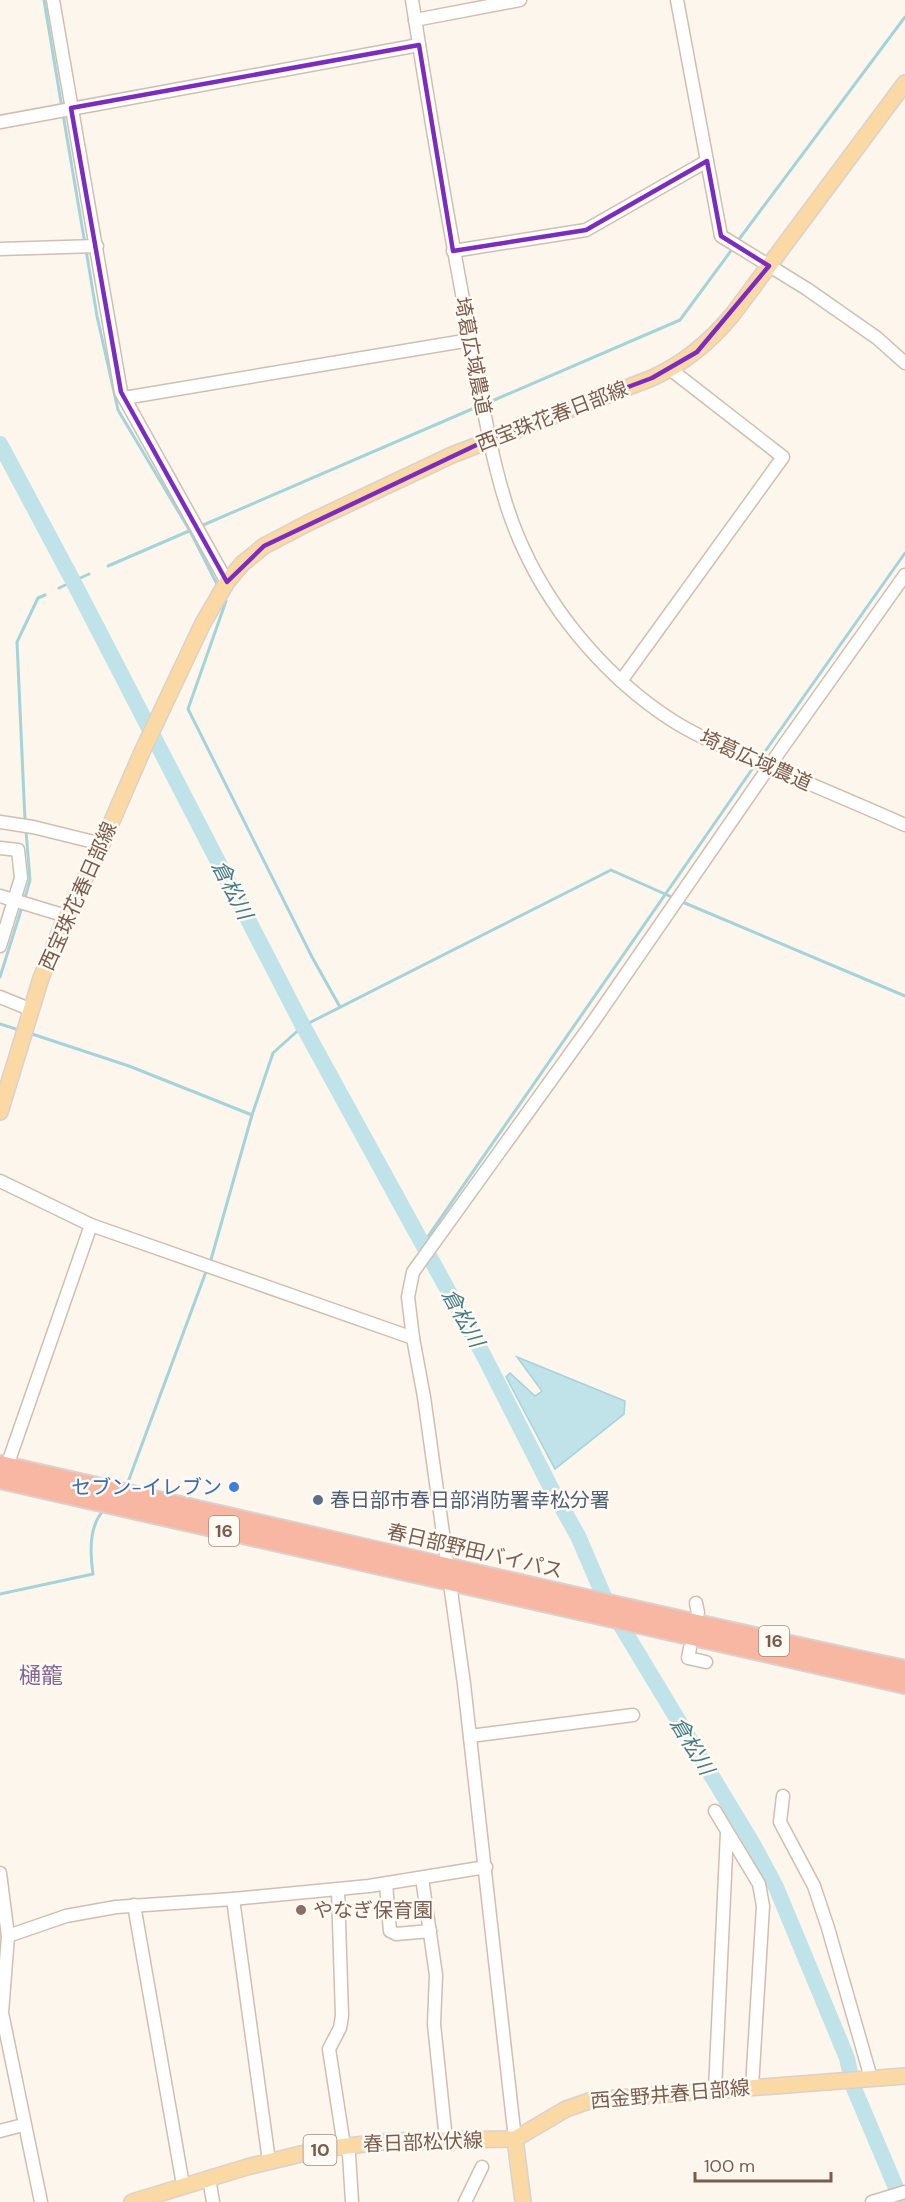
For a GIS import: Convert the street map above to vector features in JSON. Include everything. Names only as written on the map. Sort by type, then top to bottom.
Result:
[{"type":"highway","name":"春日部野田バイパス","points":[[2,1470],[446,1565],[577,1596],[647,1620],[905,1685]]},
{"type":"highway","name":"春日部野田バイパス","points":[[2,1470],[449,1582],[585,1613],[647,1620],[905,1670]]},
{"type":"main road","name":"西宝珠花春日部線","points":[[0,1111],[41,978],[66,916],[102,844],[142,752],[203,623],[227,582],[242,564],[264,546],[310,522],[489,439],[670,369],[697,352],[717,333],[769,266],[905,83]]},
{"type":"main road","points":[[864,2078],[905,2076]]},
{"type":"main road","name":"西金野井春日部線","points":[[515,2139],[566,2109],[585,2102],[864,2078]]},
{"type":"main road","points":[[515,2139],[523,2202]]},
{"type":"main road","name":"春日部松伏線","points":[[132,2202],[269,2161],[344,2146],[391,2141],[515,2139]]},
{"type":"street","points":[[53,0],[71,108],[89,246],[124,398],[227,582]]},
{"type":"street","name":"埼葛広域農道","points":[[412,0],[453,251],[489,439],[509,513],[524,550],[558,609],[621,681],[670,719],[712,742],[905,825]]},
{"type":"street","points":[[415,20],[520,0]]},
{"type":"street","points":[[677,0],[721,236],[807,289],[877,338],[905,363]]},
{"type":"street","points":[[0,122],[419,45]]},
{"type":"street","points":[[453,251],[586,230],[707,161]]},
{"type":"street","points":[[0,249],[89,246]]},
{"type":"street","points":[[124,398],[470,339]]},
{"type":"street","points":[[621,681],[783,457],[670,369]]},
{"type":"street","points":[[515,2139],[470,1736],[424,1397],[408,1297],[413,1272],[599,1012],[905,575]]},
{"type":"street","points":[[0,822],[33,827],[102,844]]},
{"type":"street","points":[[0,848],[18,850],[21,878],[0,946]]},
{"type":"street","points":[[0,896],[66,916]]},
{"type":"street","points":[[0,997],[33,1010]]},
{"type":"street","points":[[0,1181],[91,1225],[413,1338]]},
{"type":"street","points":[[2,1470],[91,1225]]},
{"type":"street","points":[[690,1648],[688,1658],[706,1662]]},
{"type":"street","points":[[470,1736],[633,1715]]},
{"type":"street","points":[[783,1796],[780,1822],[814,1886],[828,1928],[864,2078]]},
{"type":"street","points":[[715,1811],[759,1884],[763,1905],[752,2087]]},
{"type":"street","points":[[715,2090],[727,1831]]},
{"type":"street","points":[[8,1936],[84,1912],[134,1905],[338,1890],[486,1867]]},
{"type":"street","points":[[0,1873],[8,1936],[1,2014],[41,2202]]},
{"type":"street","points":[[422,1878],[436,1975],[434,2024],[446,2140]]},
{"type":"street","points":[[386,1884],[390,1931],[396,1934],[429,1931]]},
{"type":"street","points":[[338,1890],[342,2016],[340,2028],[329,2049],[344,2146],[350,2154],[352,2202]]},
{"type":"street","points":[[233,1899],[269,2161]]},
{"type":"street","points":[[134,1905],[183,2185]]},
{"type":"street","points":[[0,2131],[23,2125]]},
{"type":"street","points":[[465,2202],[482,2167]]},
{"type":"street","points":[[209,2178],[213,2202]]},
{"type":"street","points":[[878,2201],[905,2192]]},
{"type":"highlighted area","points":[[419,45],[453,251],[586,230],[707,161],[721,236],[769,266],[697,352],[652,378],[489,439],[264,546],[227,582],[121,392],[71,108]]},
{"type":"water","points":[[517,1357],[625,1401],[624,1414],[555,1469],[506,1377],[510,1373],[535,1396],[542,1391]]},
{"type":"waterway","points":[[44,0],[62,108]]},
{"type":"waterway","points":[[737,242],[905,17]]},
{"type":"waterway","points":[[63,114],[85,244]]},
{"type":"waterway","points":[[485,404],[680,320],[733,248]]},
{"type":"waterway","points":[[86,250],[97,316],[118,410],[190,531],[218,586]]},
{"type":"waterway","points":[[201,526],[479,406]]},
{"type":"waterway","name":"倉松川","points":[[0,444],[303,1026],[484,1356],[578,1536],[605,1599],[754,1846],[776,1887],[847,2058],[853,2086],[902,2202]]},
{"type":"waterway","points":[[108,566],[189,531]]},
{"type":"waterway","points":[[759,760],[905,553]]},
{"type":"waterway","name":"倉松川","points":[[59,588],[89,574]]},
{"type":"waterway","points":[[25,821],[17,642],[38,598],[45,595]]},
{"type":"waterway","points":[[224,597],[226,601],[188,709],[312,957],[340,1007]]},
{"type":"waterway","points":[[422,1245],[755,765]]},
{"type":"waterway","points":[[24,901],[30,880],[26,831]]},
{"type":"waterway","points":[[210,1263],[252,1115],[273,1053],[303,1026],[611,870],[674,898]]},
{"type":"waterway","points":[[680,901],[905,996]]},
{"type":"waterway","points":[[0,977],[22,907]]},
{"type":"waterway","points":[[0,1024],[19,1030]]},
{"type":"waterway","points":[[29,1033],[129,1066],[252,1115]]},
{"type":"waterway","points":[[124,1487],[128,1482],[207,1269]]},
{"type":"waterway","points":[[0,1594],[93,1574],[91,1558],[93,1532],[104,1510]]},
{"type":"place","name":"セブン-イレブン","points":[[234,1487]]},
{"type":"place","name":"春日部市春日部消防署幸松分署","points":[[318,1500]]},
{"type":"place","name":"やなぎ保育園","points":[[301,1910]]},
{"type":"district","name":"樋籠","points":[[41,1675]]}]
